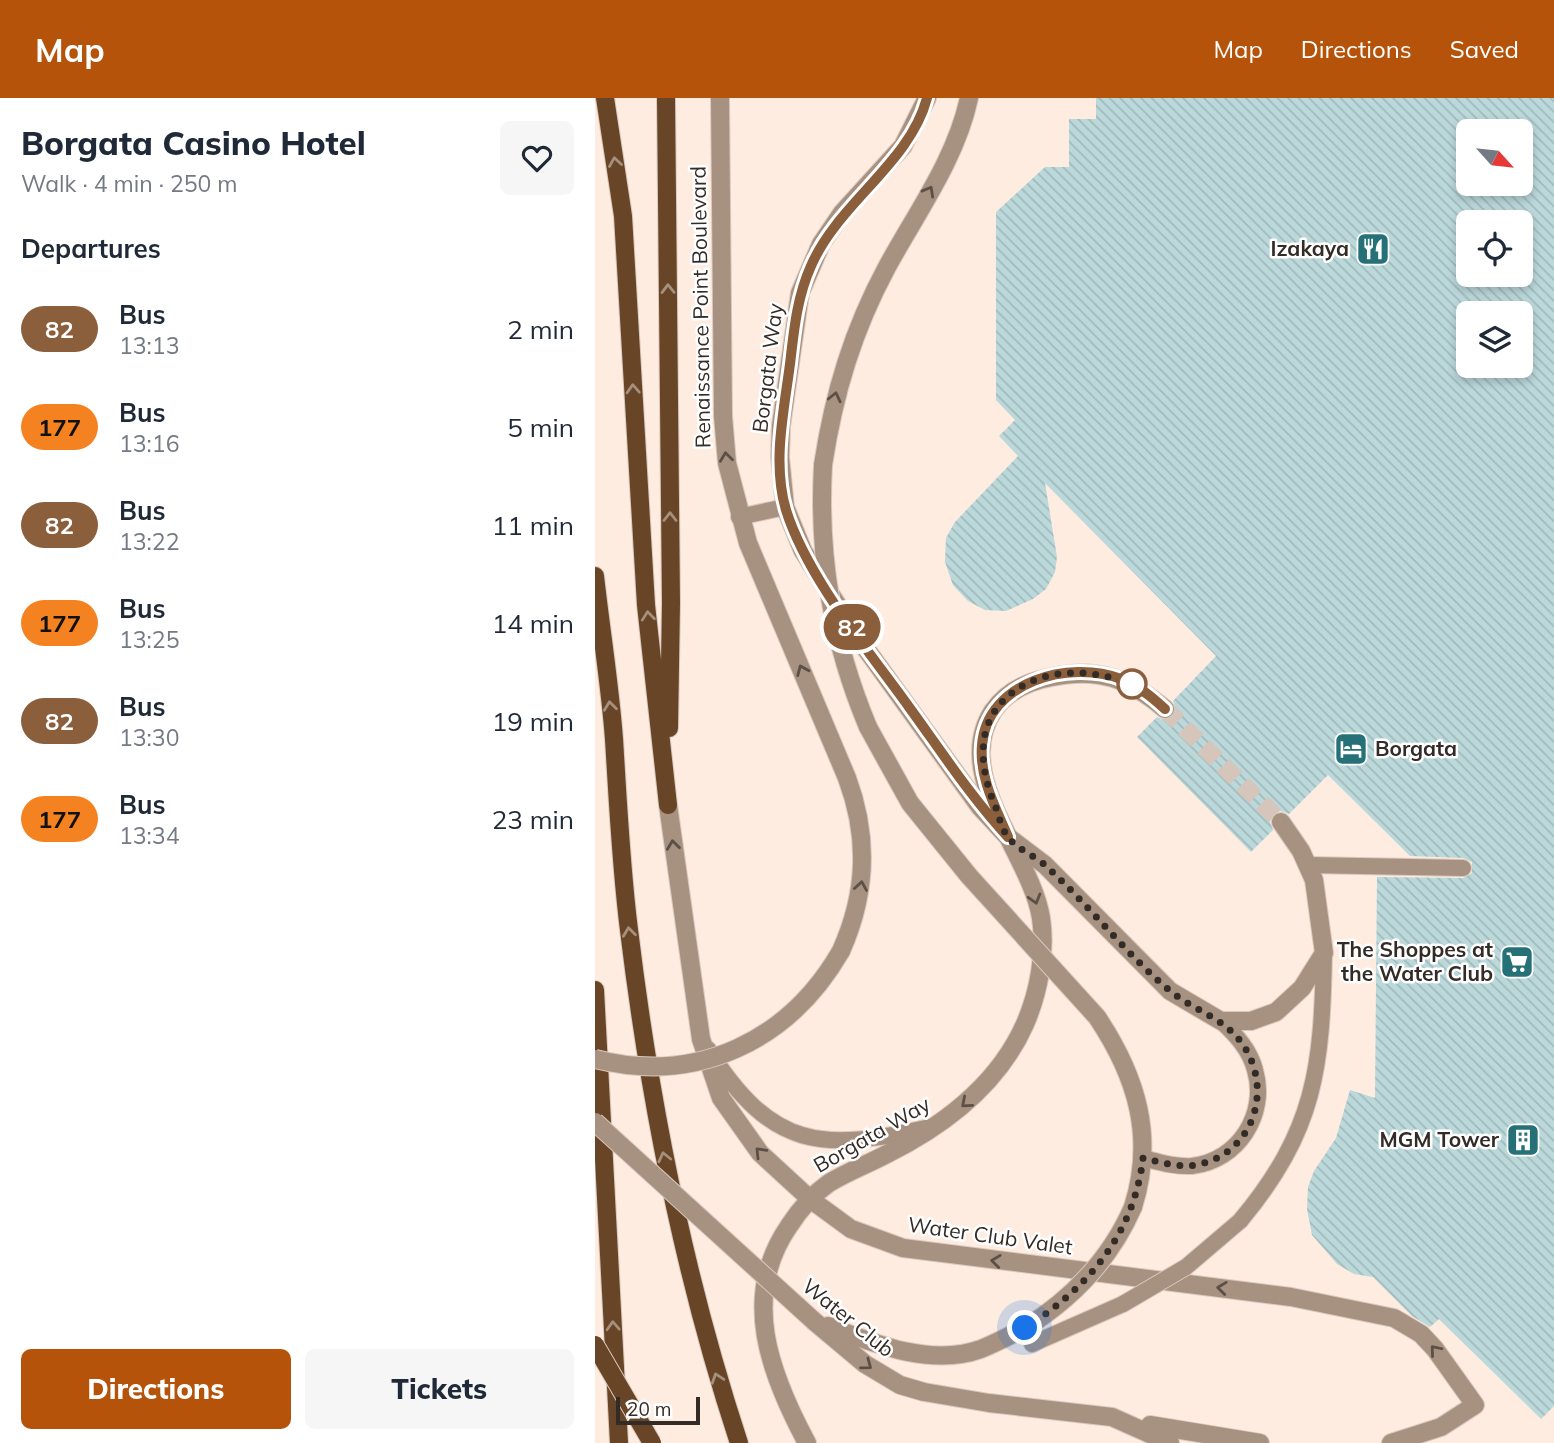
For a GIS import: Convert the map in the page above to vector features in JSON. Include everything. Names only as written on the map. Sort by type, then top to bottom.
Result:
[{"type":"main road","points":[[605,98],[623,216],[646,605],[668,805]]},
{"type":"main road","points":[[666,98],[671,603],[668,805]]},
{"type":"main road","points":[[595,576],[614,737],[629,928],[643,1035],[660,1137],[690,1271],[712,1361],[739,1443]]},
{"type":"main road","points":[[595,990],[619,1443]]},
{"type":"main road","points":[[595,1345],[652,1443]]},
{"type":"street","name":"Renaissance Point Boulevard","points":[[595,1059],[644,1067],[694,1063],[725,1054],[768,1032],[796,1011],[820,984],[841,951],[855,914],[862,883],[863,855],[859,816],[847,778],[739,517],[727,463],[723,426],[720,98]]},
{"type":"street","name":"Borgata Way","points":[[927,98],[903,146],[842,213],[821,244],[800,293],[781,425],[785,507],[803,551],[861,642],[981,807],[1008,837],[1045,865],[1170,991],[1221,1021]]},
{"type":"street","points":[[815,1322],[876,1345],[940,1355],[979,1350],[1029,1336],[1082,1284],[1112,1248],[1133,1207],[1143,1158],[1142,1116],[1131,1078],[1097,1017],[969,876],[910,803],[868,727],[844,665],[828,596],[821,527],[823,465],[833,408],[847,354],[887,268],[952,151],[969,98]]},
{"type":"street","name":"Borgata Way","points":[[807,1443],[789,1409],[771,1363],[761,1306],[763,1286],[776,1245],[810,1199],[844,1175],[957,1111],[990,1079],[1015,1043],[1032,1003],[1041,961],[1041,918],[1028,878],[985,780],[981,755],[989,718],[1006,697],[1038,679],[1076,673],[1119,678],[1142,689],[1165,709]]},
{"type":"street","name":"Water Club Valet","points":[[668,805],[701,1039],[721,1098],[744,1135],[810,1199],[851,1229],[903,1248],[1279,1296],[1394,1318],[1421,1334],[1435,1349],[1475,1405],[1441,1427],[1391,1443]]},
{"type":"street","points":[[1221,1021],[1251,1021],[1276,1012],[1302,988],[1324,953],[1318,899],[1308,865],[1281,822]]},
{"type":"street","name":"Water Club","points":[[595,1122],[815,1322],[882,1376],[924,1392],[1112,1417],[1170,1443]]},
{"type":"street","points":[[1112,1417],[1260,1443]]},
{"type":"lane","points":[[739,517],[785,507]]},
{"type":"lane","points":[[1308,865],[1463,868]]},
{"type":"lane","points":[[1029,1336],[1094,1319],[1147,1290],[1204,1253],[1240,1221],[1284,1161],[1307,1113],[1321,1053],[1324,953]]},
{"type":"lane","points":[[1143,1158],[1181,1166],[1205,1163],[1229,1151],[1247,1131],[1259,1094],[1255,1068],[1242,1044],[1221,1021]]},
{"type":"lane","points":[[701,1039],[729,1079],[754,1107],[794,1133],[849,1142],[936,1125]]},
{"type":"building","name":"Borgata","points":[[1096,98],[1554,98],[1554,1406],[1541,1419],[1439,1319],[1430,1327],[1412,1316],[1373,1277],[1354,1274],[1337,1264],[1312,1235],[1307,1209],[1308,1187],[1314,1171],[1336,1138],[1350,1090],[1375,1098],[1377,877],[1463,878],[1472,873],[1472,862],[1463,858],[1410,856],[1328,775],[1289,814],[1281,811],[1274,813],[1270,822],[1273,830],[1251,852],[1137,737],[1157,717],[1164,720],[1173,717],[1176,710],[1173,701],[1216,656],[1045,483],[1057,557],[1055,572],[1046,589],[1033,599],[1006,611],[985,610],[968,601],[953,585],[945,562],[946,538],[955,522],[1018,456],[999,436],[1015,420],[996,400],[996,212],[1045,167],[1069,167],[1069,119],[1096,119]]},
{"type":"tunnel","points":[[1165,709],[1281,822]]},
{"type":"bus line","name":"82","points":[[927,98],[915,128],[903,146],[842,213],[821,244],[800,293],[781,425],[785,507],[794,533],[861,642],[981,807],[1008,837],[985,780],[981,755],[989,718],[1006,697],[1038,679],[1076,673],[1119,678],[1142,689],[1165,709]]},
{"type":"place","name":"Izakaya","points":[[1373,249]]},
{"type":"place","name":"Borgata","points":[[1351,749]]},
{"type":"place","name":"The Shoppes at the Water Club","points":[[1517,962]]},
{"type":"place","name":"MGM Tower","points":[[1523,1140]]},
{"type":"route","points":[[1025,1328],[1065,1300],[1112,1248],[1133,1207],[1143,1158],[1181,1166],[1217,1159],[1239,1142],[1257,1107],[1259,1094],[1255,1068],[1234,1033],[1221,1021],[1170,991],[1045,865],[1008,837],[985,780],[981,755],[985,729],[996,707],[1015,690],[1038,679],[1076,673],[1119,678],[1142,689],[1132,684]]}]
